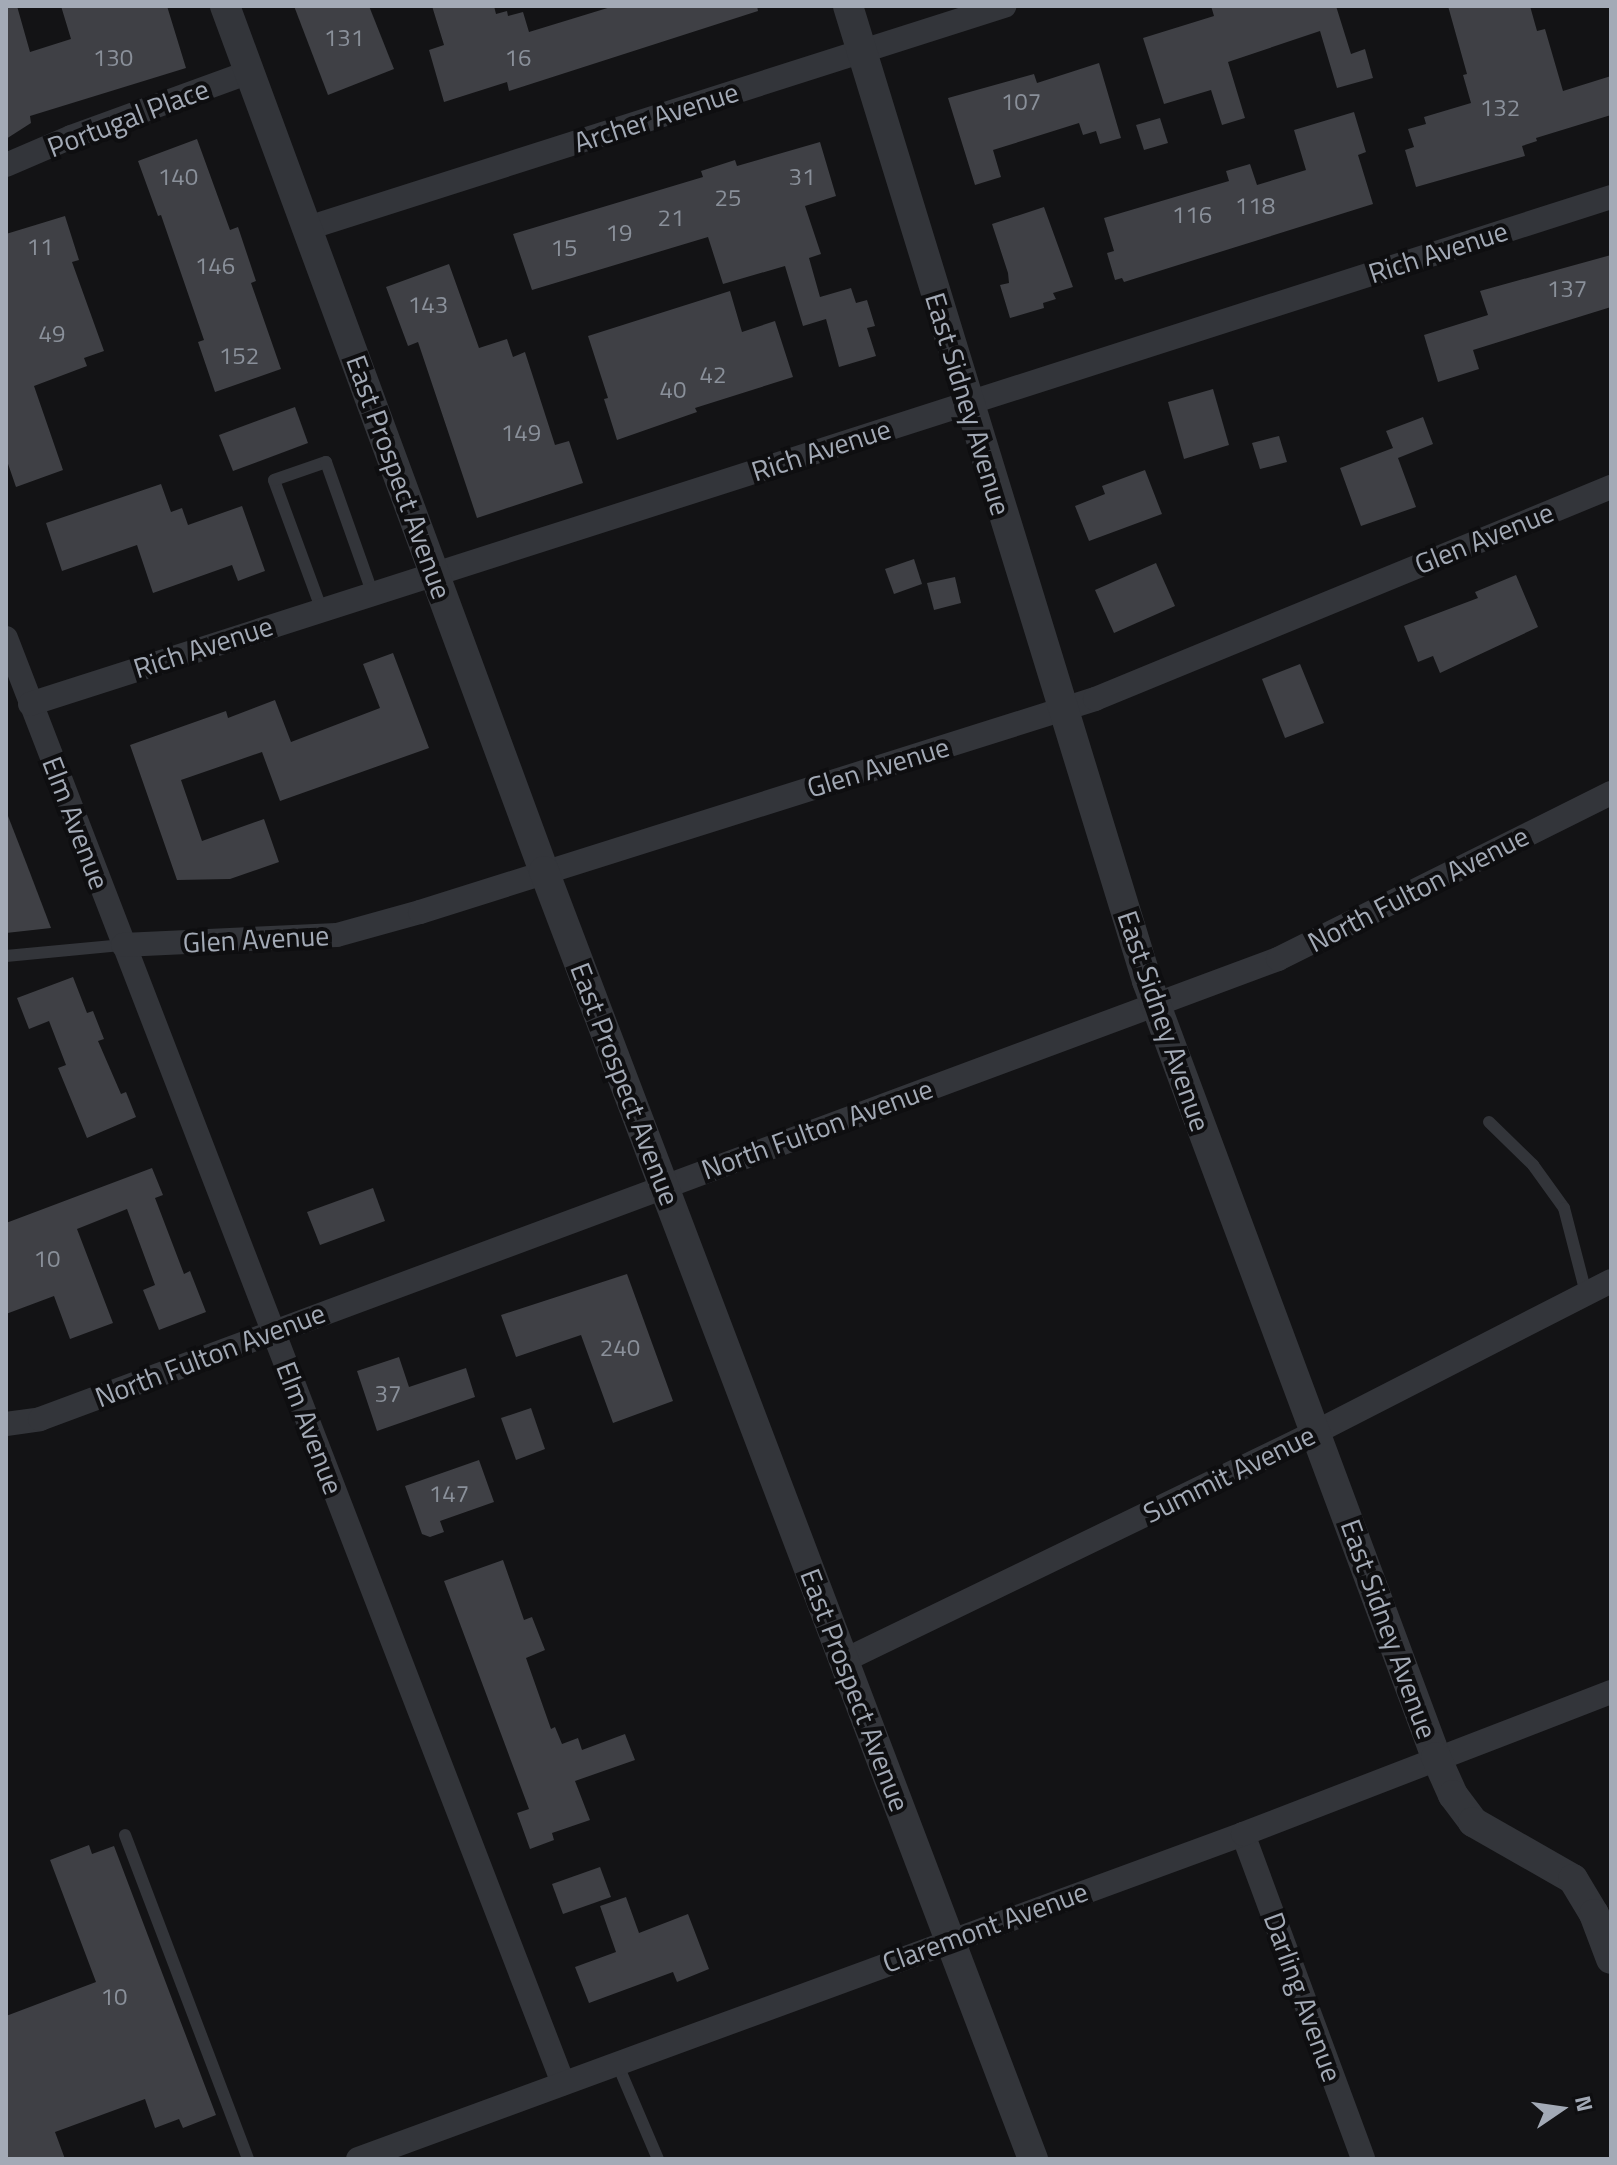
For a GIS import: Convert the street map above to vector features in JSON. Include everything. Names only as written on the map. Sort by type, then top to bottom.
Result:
[{"type":"street","name":"East Prospect Avenue","points":[[225,6],[544,871],[1033,2159]]},
{"type":"street","name":"East Sidney Avenue","points":[[848,6],[967,402],[1155,1004],[1436,1757],[1453,1795],[1473,1822],[1573,1879],[1594,1914],[1611,1959]]},
{"type":"street","name":"Archer Avenue","points":[[308,228],[1004,6]]},
{"type":"street","name":"Portugal Place","points":[[6,165],[71,137],[250,72]]},
{"type":"street","name":"Rich Avenue","points":[[30,704],[321,608],[1611,197]]},
{"type":"street","name":"Glen Avenue","points":[[123,945],[337,935],[420,912],[1063,709],[1610,486]]},
{"type":"street","name":"Elm Avenue","points":[[6,638],[563,2083]]},
{"type":"street","name":"North Fulton Avenue","points":[[6,1424],[40,1419],[1278,959],[1611,793]]},
{"type":"street","name":"Summit Avenue","points":[[845,1660],[1316,1432],[1611,1281]]},
{"type":"street","name":"Claremont Avenue","points":[[358,2159],[949,1939],[1243,1834],[1611,1692]]},
{"type":"street","name":"Darling Avenue","points":[[1243,1834],[1363,2159]]},
{"type":"lane","points":[[321,608],[274,480],[326,462],[372,592]]},
{"type":"lane","points":[[6,956],[123,945]]},
{"type":"lane","points":[[1489,1122],[1533,1165],[1564,1208],[1586,1293]]},
{"type":"lane","points":[[125,1835],[248,2159]]},
{"type":"lane","points":[[617,2063],[658,2159]]},
{"type":"building","points":[[6,6],[17,6],[30,52],[71,39],[61,6],[167,6],[186,68],[30,116],[31,123],[6,139]]},
{"type":"building","points":[[294,6],[369,6],[394,69],[328,95]]},
{"type":"building","points":[[432,6],[494,6],[496,14],[507,11],[508,16],[523,12],[529,32],[614,6],[757,6],[758,11],[509,91],[507,82],[444,102],[429,50],[444,45]]},
{"type":"building","points":[[1211,6],[1336,6],[1351,54],[1365,49],[1373,78],[1337,88],[1320,31],[1228,62],[1245,118],[1222,125],[1211,90],[1164,104],[1143,38],[1214,16]]},
{"type":"building","points":[[1448,6],[1530,6],[1537,31],[1545,29],[1563,91],[1611,76],[1611,115],[1536,138],[1537,141],[1522,146],[1525,156],[1416,187],[1405,150],[1414,147],[1408,129],[1426,124],[1424,117],[1471,103],[1463,75],[1467,74]]},
{"type":"building","points":[[1099,63],[1121,138],[1100,144],[1096,131],[1083,135],[1079,123],[993,150],[1001,177],[975,185],[948,98],[1034,74],[1037,83]]},
{"type":"building","points":[[1354,112],[1366,152],[1358,155],[1373,204],[1124,282],[1122,278],[1115,280],[1107,253],[1114,251],[1104,218],[1229,181],[1226,171],[1250,164],[1257,185],[1306,170],[1294,130]]},
{"type":"building","points":[[1160,118],[1168,143],[1144,150],[1136,125]]},
{"type":"building","points":[[197,139],[230,230],[238,227],[256,281],[251,283],[281,369],[215,392],[198,342],[204,340],[161,215],[158,216],[138,161]]},
{"type":"building","points":[[820,142],[836,196],[805,206],[821,254],[809,258],[820,297],[851,288],[856,303],[867,300],[875,326],[867,328],[876,356],[839,367],[826,319],[803,326],[785,266],[723,284],[708,237],[532,290],[513,234],[703,177],[701,171],[735,160],[737,166]]},
{"type":"building","points":[[1044,207],[1073,287],[1053,293],[1056,299],[1043,303],[1044,308],[1010,318],[1000,285],[1009,283],[1008,273],[992,224]]},
{"type":"building","points":[[65,216],[79,260],[72,262],[104,351],[84,358],[87,366],[34,386],[63,470],[16,487],[6,458],[6,234]]},
{"type":"building","points":[[1611,255],[1611,307],[1473,350],[1479,369],[1438,382],[1424,335],[1488,315],[1480,291]]},
{"type":"building","points":[[449,264],[479,348],[507,339],[513,357],[525,352],[555,445],[569,441],[583,483],[477,518],[418,342],[408,346],[386,287]]},
{"type":"building","points":[[730,291],[742,332],[775,321],[793,377],[695,408],[697,412],[617,440],[604,399],[608,398],[588,336]]},
{"type":"building","points":[[1213,389],[1229,445],[1184,459],[1168,402]]},
{"type":"building","points":[[295,407],[308,443],[233,471],[219,435]]},
{"type":"building","points":[[1423,417],[1433,444],[1398,458],[1416,507],[1361,526],[1340,468],[1393,448],[1386,431]]},
{"type":"building","points":[[1279,436],[1287,462],[1260,469],[1252,443]]},
{"type":"building","points":[[1145,470],[1162,514],[1089,541],[1075,506],[1105,494],[1102,486]]},
{"type":"building","points":[[161,484],[171,512],[182,508],[188,525],[242,506],[265,571],[238,581],[232,565],[153,593],[137,545],[62,571],[46,523]]},
{"type":"building","points":[[914,559],[922,584],[894,594],[885,569]]},
{"type":"building","points":[[1156,563],[1175,606],[1114,633],[1095,590]]},
{"type":"building","points":[[1516,575],[1538,627],[1440,673],[1433,656],[1418,662],[1404,626],[1478,598],[1475,592]]},
{"type":"building","points":[[955,577],[961,603],[934,610],[927,583]]},
{"type":"building","points":[[393,653],[429,748],[280,801],[262,752],[181,780],[202,841],[264,819],[279,862],[230,879],[177,880],[130,745],[226,711],[228,718],[275,700],[291,742],[380,708],[363,664]]},
{"type":"building","points":[[1300,664],[1324,723],[1285,738],[1262,679]]},
{"type":"building","points":[[8,816],[27,865],[51,928],[6,933]]},
{"type":"building","points":[[73,977],[87,1013],[93,1011],[104,1039],[98,1041],[121,1094],[126,1092],[136,1117],[87,1138],[58,1068],[66,1065],[49,1021],[29,1029],[17,998]]},
{"type":"building","points":[[152,1168],[163,1195],[155,1198],[184,1274],[190,1271],[206,1312],[159,1330],[143,1290],[155,1285],[127,1209],[77,1229],[113,1323],[70,1339],[54,1296],[6,1314],[6,1223]]},
{"type":"building","points":[[373,1188],[385,1221],[320,1245],[307,1212]]},
{"type":"building","points":[[627,1274],[673,1401],[613,1423],[581,1335],[516,1357],[501,1315]]},
{"type":"building","points":[[399,1357],[409,1387],[466,1368],[475,1397],[377,1431],[357,1371]]},
{"type":"building","points":[[531,1408],[545,1449],[516,1460],[501,1418]]},
{"type":"building","points":[[479,1460],[494,1502],[440,1521],[444,1532],[430,1537],[422,1534],[405,1486]]},
{"type":"building","points":[[503,1560],[524,1620],[532,1617],[545,1650],[526,1658],[551,1729],[555,1727],[562,1744],[578,1738],[582,1750],[625,1734],[635,1760],[575,1781],[590,1820],[552,1833],[554,1840],[530,1849],[517,1813],[529,1809],[444,1581]]},
{"type":"building","points":[[89,1845],[92,1854],[114,1846],[216,2115],[183,2128],[179,2119],[155,2128],[145,2099],[55,2132],[65,2159],[6,2159],[6,2016],[96,1982],[50,1860]]},
{"type":"building","points":[[600,1867],[611,1897],[563,1914],[552,1884]]},
{"type":"building","points":[[626,1897],[639,1933],[688,1914],[709,1969],[677,1982],[673,1972],[589,2003],[575,1967],[616,1952],[600,1906]]}]
